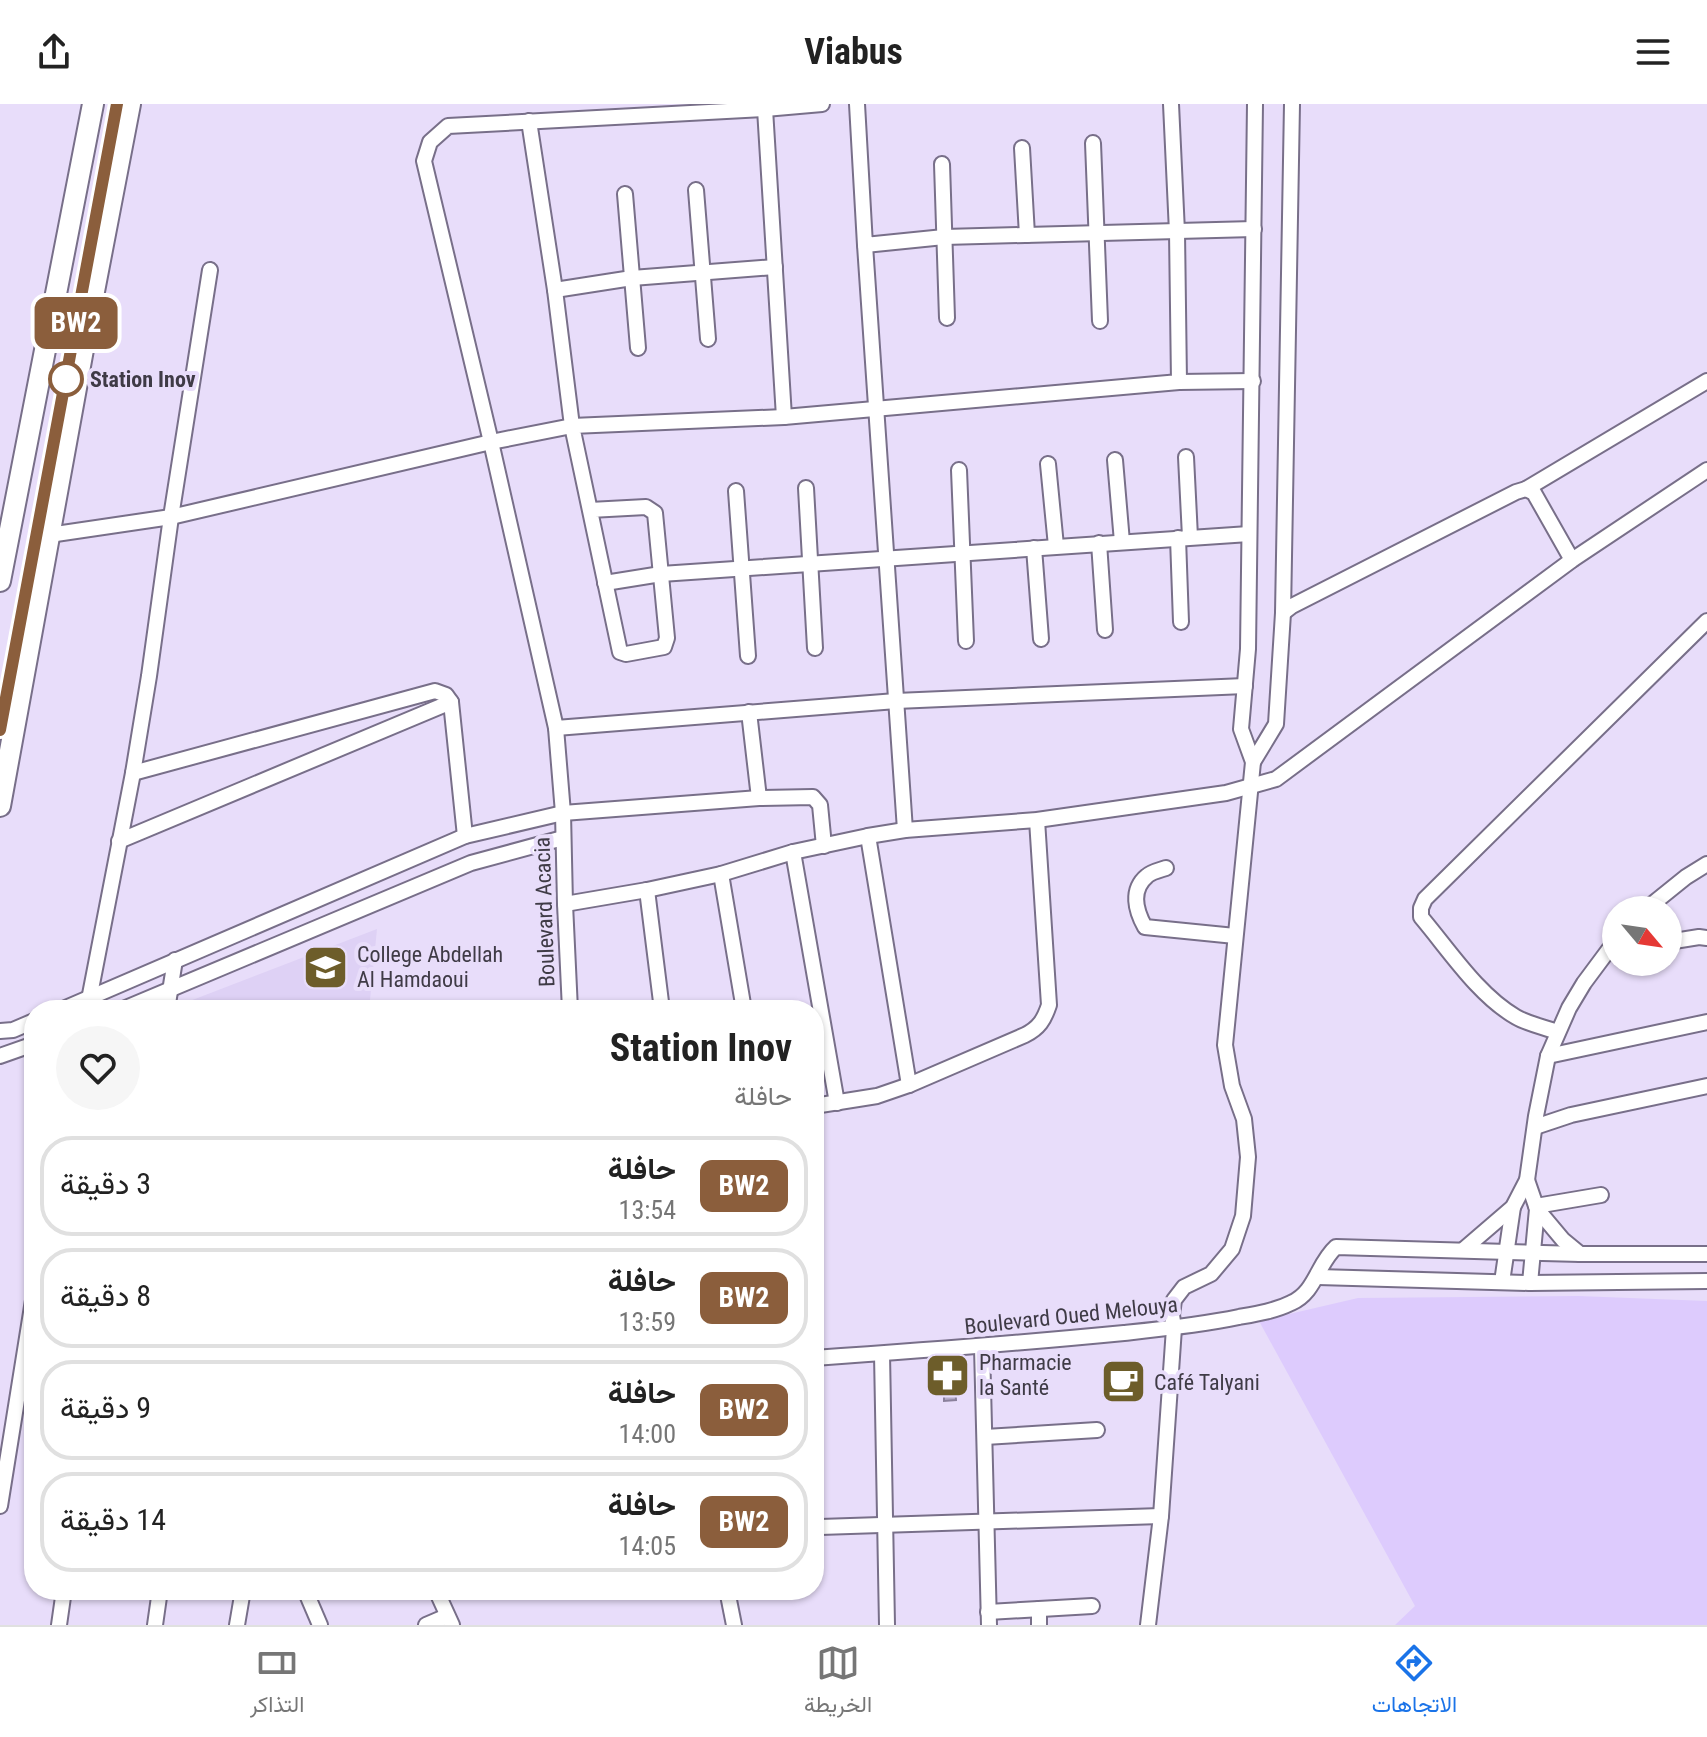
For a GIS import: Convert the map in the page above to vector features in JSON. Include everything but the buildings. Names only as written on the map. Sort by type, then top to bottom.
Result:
[{"type":"main road","points":[[0,581],[93,104]]},
{"type":"main road","points":[[0,806],[130,104]]},
{"type":"street","points":[[590,510],[646,507],[655,513],[664,647],[626,654],[620,652],[572,426],[529,121],[822,104]]},
{"type":"street","points":[[857,104],[905,830]]},
{"type":"street","points":[[1171,104],[1179,382]]},
{"type":"street","points":[[1148,1625],[1161,1516],[1174,1300],[1184,1287],[1211,1274],[1232,1249],[1243,1216],[1248,1157],[1244,1119],[1232,1086],[1225,1045],[1253,762],[1241,729],[1248,649],[1255,104]]},
{"type":"street","points":[[1253,762],[1276,724],[1283,613],[1292,104]]},
{"type":"street","points":[[765,109],[784,417]]},
{"type":"street","name":"Boulevard Acacia","points":[[529,121],[448,126],[430,142],[424,161],[556,728],[563,813],[570,1000]]},
{"type":"street","points":[[1093,143],[1100,321]]},
{"type":"street","points":[[1022,148],[1027,235]]},
{"type":"street","points":[[942,164],[947,318]]},
{"type":"street","points":[[696,190],[708,339]]},
{"type":"street","points":[[625,194],[638,348]]},
{"type":"street","points":[[865,245],[944,237],[1254,229]]},
{"type":"street","points":[[555,290],[632,278],[775,267]]},
{"type":"street","points":[[89,1000],[133,773],[210,270]]},
{"type":"street","points":[[49,535],[171,517],[572,426],[784,417],[1179,382],[1253,381]]},
{"type":"street","points":[[1283,613],[1526,489],[1707,381]]},
{"type":"street","points":[[1181,622],[1186,457]]},
{"type":"street","points":[[1115,460],[1122,542]]},
{"type":"street","points":[[1048,464],[1056,546]]},
{"type":"street","points":[[959,470],[966,641]]},
{"type":"street","points":[[565,904],[721,874],[793,852],[868,836],[905,830],[1037,820],[1226,793],[1276,779],[1572,560],[1707,470]]},
{"type":"street","points":[[806,488],[815,648]]},
{"type":"street","points":[[1526,489],[1534,493],[1572,560]]},
{"type":"street","points":[[736,491],[748,656]]},
{"type":"street","points":[[605,583],[661,574],[1249,534]]},
{"type":"street","points":[[1099,543],[1105,630]]},
{"type":"street","points":[[1034,548],[1041,639]]},
{"type":"street","points":[[1557,1032],[1519,1019],[1501,1007],[1421,917],[1421,908],[1425,899],[1707,621]]},
{"type":"street","points":[[556,728],[896,701],[1245,686]]},
{"type":"street","points":[[133,773],[435,691],[446,695],[451,702],[465,836]]},
{"type":"street","points":[[119,841],[451,702]]},
{"type":"street","points":[[749,712],[759,798]]},
{"type":"street","points":[[96,1000],[175,960],[465,836],[563,813],[759,798],[813,797],[820,805],[824,846]]},
{"type":"street","points":[[824,1105],[877,1096],[909,1085],[1025,1035],[1037,1029],[1044,1020],[1049,1005],[1037,820]]},
{"type":"street","points":[[868,836],[909,1085]]},
{"type":"street","points":[[144,1000],[471,863],[563,838]]},
{"type":"street","points":[[793,852],[819,1000]]},
{"type":"street","points":[[1662,896],[1707,864]]},
{"type":"street","points":[[1166,868],[1147,875],[1137,890],[1136,911],[1145,927],[1235,936]]},
{"type":"street","points":[[721,874],[742,1000]]},
{"type":"street","points":[[647,890],[661,1000]]},
{"type":"street","points":[[1682,940],[1707,938]]},
{"type":"street","points":[[168,1000],[175,960]]},
{"type":"street","points":[[1502,1282],[1513,1207],[1527,1180],[1548,1056],[1557,1032],[1584,983],[1602,963]]},
{"type":"street","points":[[1548,1056],[1707,1022]]},
{"type":"street","points":[[0,1031],[24,1025]]},
{"type":"street","points":[[824,1029],[837,1103]]},
{"type":"street","points":[[0,1056],[24,1048]]},
{"type":"street","points":[[1535,1127],[1571,1115],[1707,1086]]},
{"type":"street","points":[[1527,1180],[1536,1208],[1563,1240],[1580,1254]]},
{"type":"street","points":[[1536,1208],[1601,1195]]},
{"type":"street","points":[[1463,1250],[1513,1207]]},
{"type":"street","points":[[1530,1283],[1536,1208]]},
{"type":"street","name":"Boulevard Oued Melouya","points":[[824,1357],[982,1347],[1174,1328],[1223,1320],[1294,1303],[1318,1277],[1324,1260],[1336,1247],[1463,1250]]},
{"type":"street","points":[[1463,1250],[1707,1254]]},
{"type":"street","points":[[1318,1277],[1530,1283],[1707,1281]]},
{"type":"street","points":[[982,1347],[988,1619],[1039,1609],[1092,1606]]},
{"type":"street","points":[[0,1506],[24,1353]]},
{"type":"street","points":[[882,1354],[887,1625]]},
{"type":"street","points":[[19,1383],[24,1384]]},
{"type":"street","points":[[985,1437],[1097,1430]]},
{"type":"street","points":[[824,1527],[1161,1516]]},
{"type":"street","points":[[59,1625],[63,1600]]},
{"type":"street","points":[[155,1625],[159,1600]]},
{"type":"street","points":[[237,1625],[241,1600]]},
{"type":"street","points":[[307,1600],[320,1625]]},
{"type":"street","points":[[426,1625],[450,1621],[441,1600]]},
{"type":"street","points":[[729,1600],[734,1625]]},
{"type":"street","points":[[1039,1609],[1039,1625]]},
{"type":"shaded area","name":"College Abdellah Al Hamdaoui","points":[[377,929],[370,1000],[192,1000]]},
{"type":"shaded area","points":[[1578,1296],[1707,1301],[1707,1625],[1395,1625],[1415,1606],[1259,1321],[1358,1298]]},
{"type":"bus line","name":"BW2","points":[[0,730],[117,104]]},
{"type":"place","name":"Station Inov","points":[[66,379]]},
{"type":"place","name":"College Abdellah Al Hamdaoui","points":[[326,967]]},
{"type":"place","name":"Pharmacie la Santé","points":[[948,1375]]},
{"type":"place","name":"Café Talyani","points":[[1123,1382]]}]
